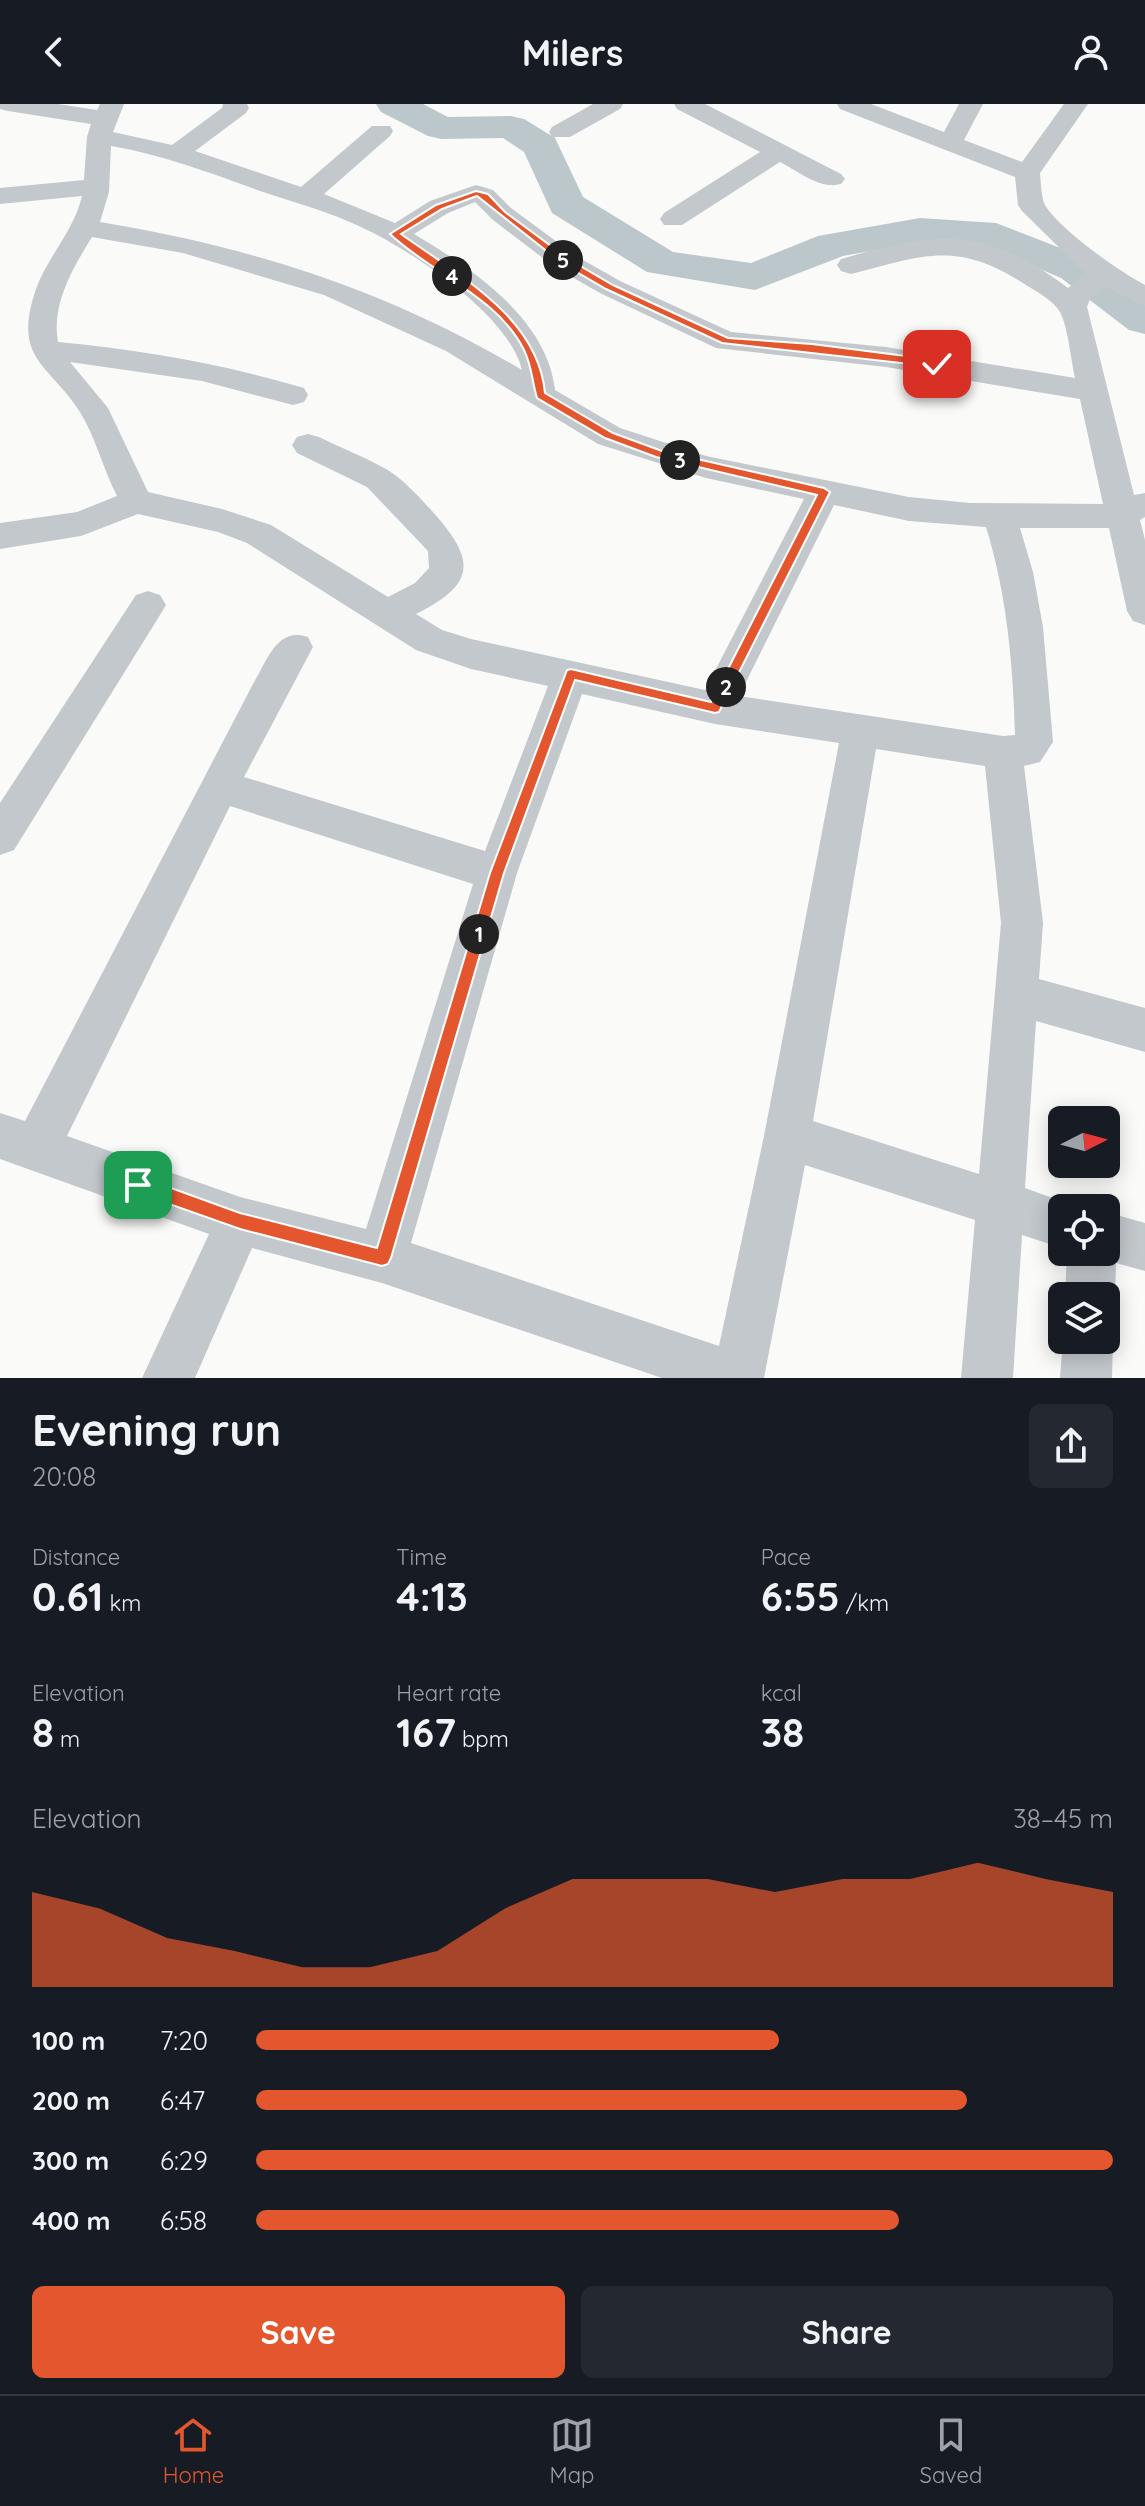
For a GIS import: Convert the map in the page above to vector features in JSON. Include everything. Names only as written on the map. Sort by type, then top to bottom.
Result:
[{"type":"street","points":[[8,104],[105,120],[147,143],[341,208],[395,234],[487,301],[510,325],[528,346],[538,371],[540,395]]},
{"type":"street","points":[[178,152],[237,108],[235,104]]},
{"type":"street","points":[[561,132],[611,104]]},
{"type":"street","points":[[686,104],[832,179]]},
{"type":"street","points":[[849,104],[1027,173]]},
{"type":"street","points":[[949,145],[971,104]]},
{"type":"street","points":[[1076,104],[1027,173],[1031,205],[1087,289],[1093,391],[1133,511],[1145,611]]},
{"type":"street","points":[[105,120],[94,202],[85,228],[60,265],[50,292],[42,333],[46,350],[58,368],[80,389],[95,411],[136,502]]},
{"type":"street","points":[[305,197],[381,131]]},
{"type":"street","points":[[673,219],[778,152]]},
{"type":"street","points":[[0,196],[95,187]]},
{"type":"street","points":[[395,234],[439,207],[476,193],[484,196],[502,214],[566,262],[610,287],[726,341],[911,360],[1093,391]]},
{"type":"street","points":[[85,228],[187,245],[309,280],[456,344],[609,436],[660,454],[909,509],[999,515],[1133,511]]},
{"type":"street","points":[[851,265],[927,246],[971,248],[992,255],[1054,290],[1087,289],[1145,297]]},
{"type":"street","points":[[46,350],[118,356],[250,381],[293,395]]},
{"type":"street","points":[[308,445],[378,479],[444,547],[447,571],[427,593],[385,614]]},
{"type":"street","points":[[715,708],[824,492]]},
{"type":"street","points":[[0,566],[13,534],[81,524],[136,502],[222,521],[259,534],[326,572],[385,614],[429,640],[471,654],[715,708],[1003,752],[1026,750],[1034,742],[1025,608],[1014,558],[999,515]]},
{"type":"street","points":[[0,837],[148,605]]},
{"type":"street","points":[[295,647],[220,786],[18,1142],[240,1221],[382,1258],[738,1378],[787,1136],[860,732]]},
{"type":"street","points":[[382,1258],[497,873],[571,674]]},
{"type":"street","points":[[987,1378],[1022,923],[1003,752]]},
{"type":"street","points":[[220,786],[497,873]]},
{"type":"street","points":[[1016,994],[1145,1030]]},
{"type":"street","points":[[787,1136],[1048,1220]]},
{"type":"street","points":[[168,1378],[240,1221]]},
{"type":"street","points":[[1120,1240],[1145,1247]]},
{"type":"street","points":[[1086,1378],[1087,1354]]},
{"type":"waterway","points":[[394,104],[441,128],[511,127],[541,146],[566,204],[662,263],[755,277],[833,245],[920,230],[996,235],[1076,269],[1145,320]]},
{"type":"route","points":[[138,1185],[240,1221],[382,1258],[497,873],[571,674],[715,708],[824,492],[660,454],[609,436],[540,395],[538,371],[528,346],[510,325],[487,301],[395,234],[439,207],[476,193],[489,199],[502,214],[566,262],[610,287],[726,341],[937,364]]}]
